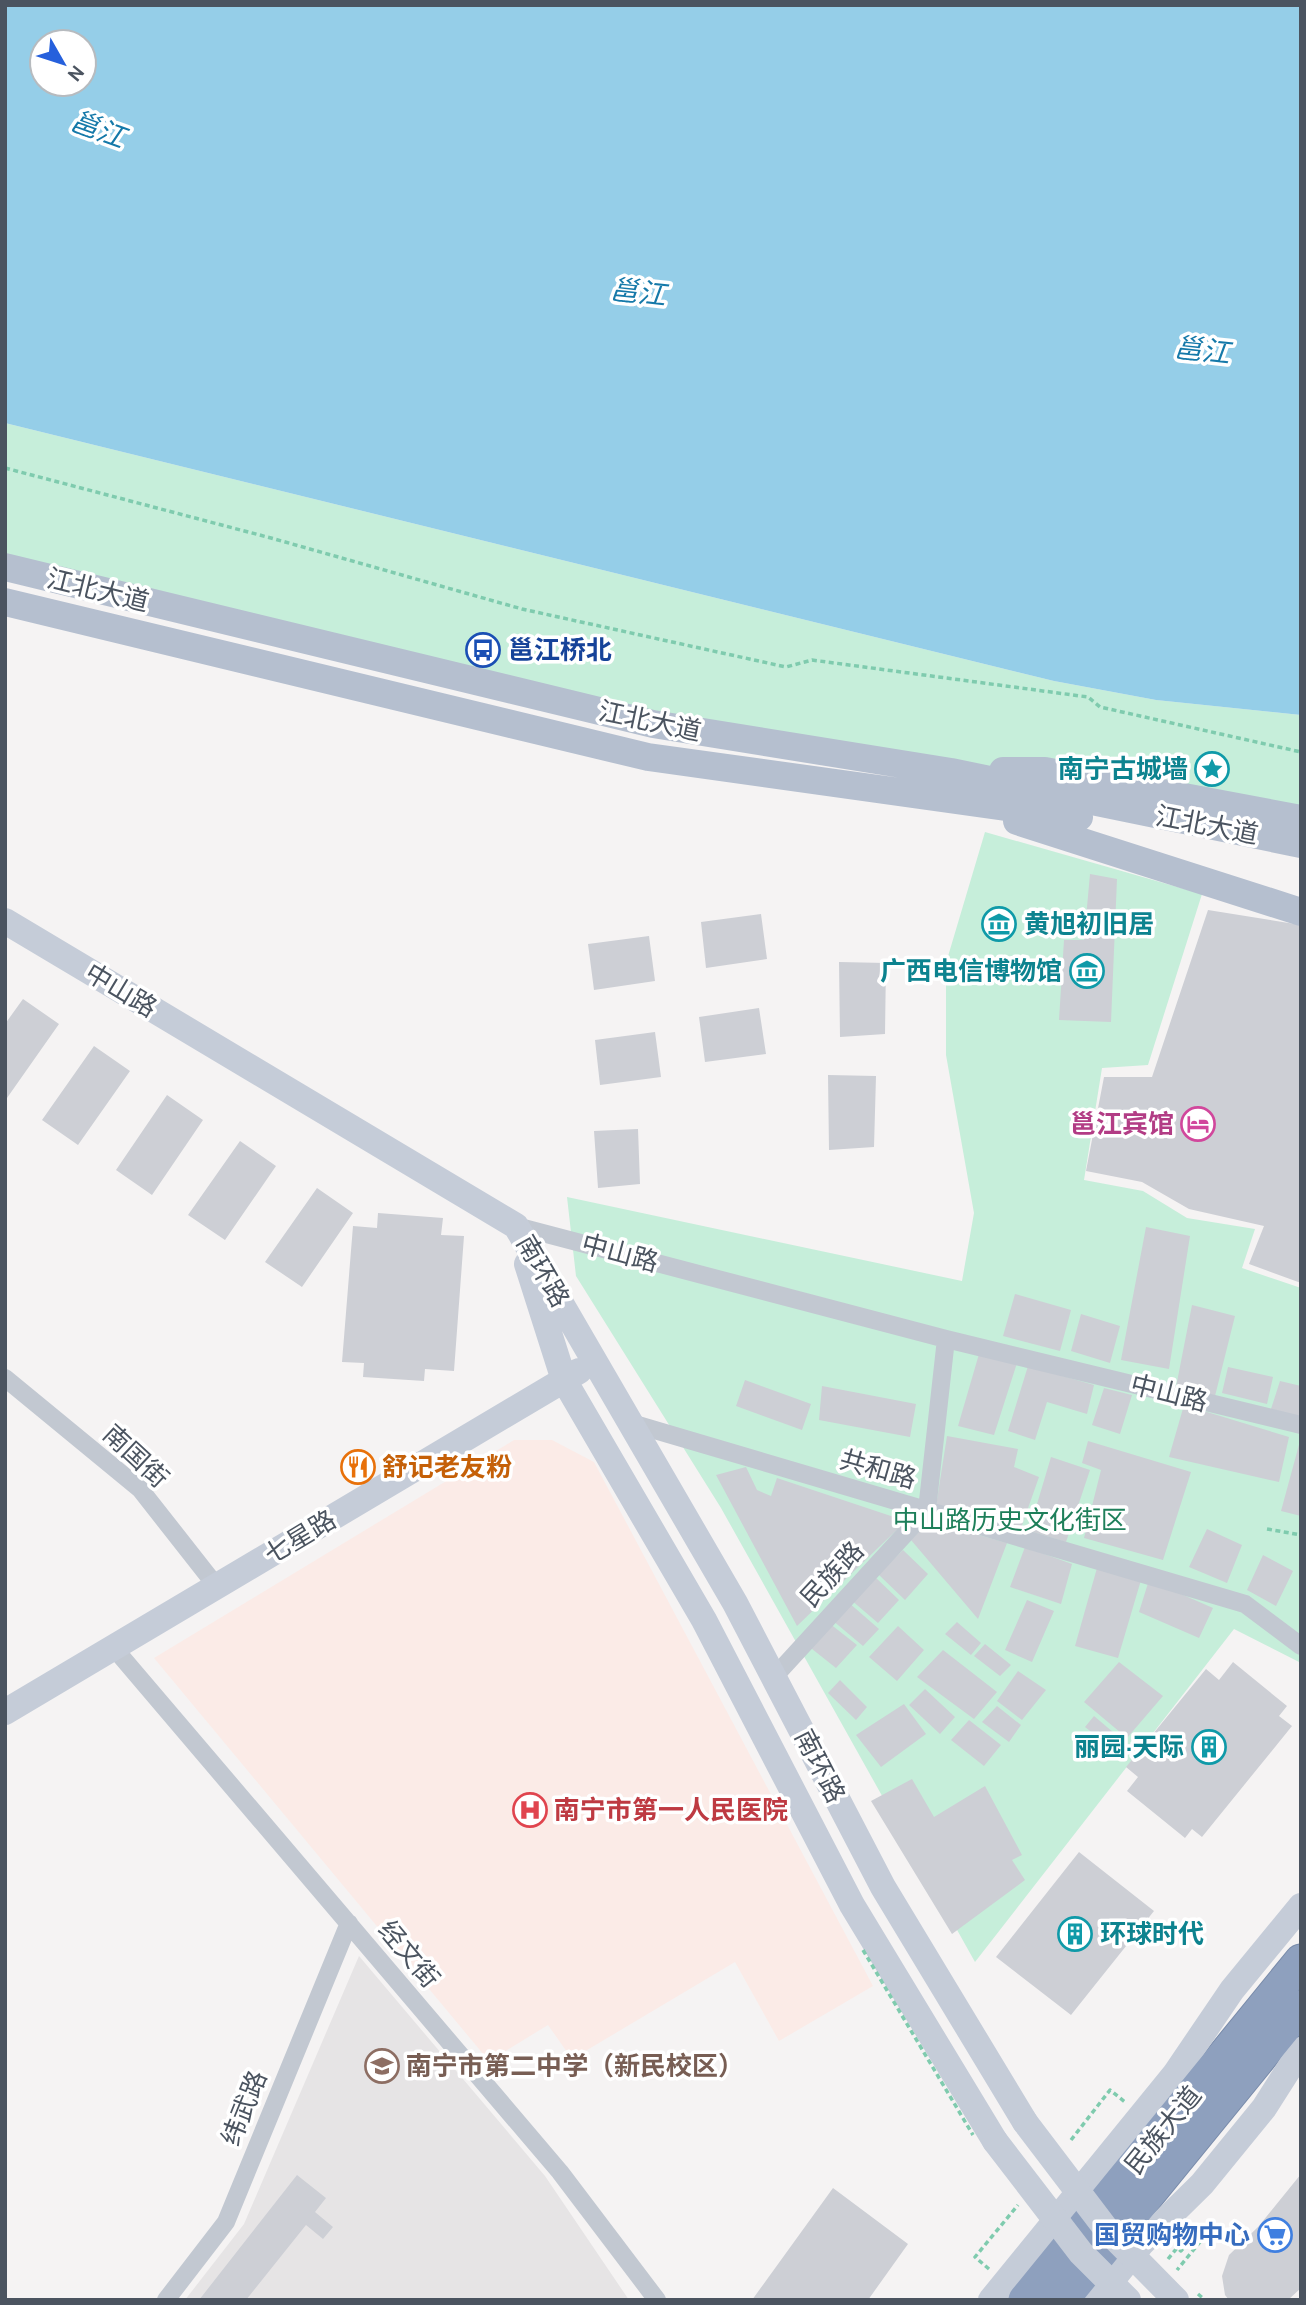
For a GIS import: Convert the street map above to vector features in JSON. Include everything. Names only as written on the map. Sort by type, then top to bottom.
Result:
[{"type":"highway","name":"民族大道","points":[[1025,2300],[1301,1961]]},
{"type":"highway","name":"民族大道","points":[[1062,2300],[1287,2045],[1301,2007]]},
{"type":"highway","points":[[1287,2045],[1301,2016]]},
{"type":"main road","name":"江北大道","points":[[5,567],[653,724],[951,786],[1301,844]]},
{"type":"main road","name":"江北大道","points":[[5,601],[648,757],[951,786]]},
{"type":"main road","points":[[951,786],[1045,771],[1301,819]]},
{"type":"main road","points":[[951,786],[1301,912]]},
{"type":"main road","name":"江北大道","points":[[1074,807],[1301,862]]},
{"type":"main road","name":"中山路","points":[[5,920],[516,1226]]},
{"type":"main road","name":"南环路","points":[[516,1226],[735,1603],[883,1887],[1025,2122],[1107,2231],[1176,2300]]},
{"type":"main road","name":"南环路","points":[[516,1226],[565,1380],[704,1620],[852,1905],[995,2141],[1081,2253],[1128,2300]]},
{"type":"main road","name":"七星路","points":[[5,1712],[595,1361]]},
{"type":"main road","points":[[991,2300],[1175,2074],[1233,1990],[1301,1906]]},
{"type":"main road","points":[[1096,2300],[1141,2244],[1210,2173],[1264,2108],[1287,2045]]},
{"type":"street","name":"中山路","points":[[516,1226],[946,1339],[1301,1425]]},
{"type":"street","points":[[927,1510],[946,1339]]},
{"type":"street","name":"南国街","points":[[5,1378],[140,1489],[217,1587]]},
{"type":"street","name":"共和路","points":[[631,1423],[1245,1604],[1301,1646]]},
{"type":"street","name":"民族路","points":[[774,1677],[927,1510]]},
{"type":"street","name":"经文街","points":[[114,1648],[560,2172],[657,2300]]},
{"type":"street","name":"纬武路","points":[[166,2300],[226,2222],[349,1923]]},
{"type":"path","points":[[5,468],[271,538],[522,609],[639,636],[786,667],[812,660],[1088,697],[1100,707],[1301,752]]},
{"type":"path","points":[[1267,1529],[1301,1535]]},
{"type":"path","points":[[1071,2140],[1110,2090]]},
{"type":"path","points":[[975,2257],[1022,2201]]},
{"type":"path","points":[[1177,2270],[1204,2237],[1197,2231],[1181,2251]]},
{"type":"shaded area","name":"南宁市第一人民医院","points":[[514,1440],[552,1440],[594,1462],[873,1986],[779,2041],[735,1962],[572,2059],[548,2025],[489,2061],[154,1658]]},
{"type":"shaded area","name":"南宁市第二中学（新民校区）","points":[[359,1956],[545,2176],[629,2300],[185,2300],[244,2224]]},
{"type":"green space","points":[[5,423],[1054,681],[1156,700],[1301,715],[1301,844],[653,724],[5,567]]},
{"type":"green space","name":"中山路历史文化街区","points":[[985,832],[1202,894],[1148,1065],[1102,1068],[1084,1180],[1143,1191],[1187,1218],[1255,1229],[1242,1268],[1301,1288],[1301,1663],[1234,1629],[975,1962],[721,1508],[576,1276],[567,1197],[962,1281],[974,1213],[946,1055],[946,963]]},
{"type":"water","name":"邕江","points":[[5,5],[1301,5],[1301,715],[1156,700],[1054,681],[5,423]]},
{"type":"building","name":"广西电信博物馆","points":[[1090,874],[1117,879],[1111,1022],[1059,1020],[1064,940],[1084,940]]},
{"type":"building","name":"邕江宾馆","points":[[1208,910],[1301,925],[1301,1283],[1249,1264],[1264,1226],[1189,1209],[1142,1182],[1086,1171],[1104,1077],[1152,1077]]},
{"type":"building","points":[[761,914],[767,959],[706,968],[701,922]]},
{"type":"building","points":[[649,936],[655,981],[594,990],[588,944]]},
{"type":"building","points":[[839,962],[886,963],[885,1034],[840,1037]]},
{"type":"building","points":[[23,999],[59,1024],[7,1098],[5,1024]]},
{"type":"building","points":[[759,1008],[766,1054],[705,1062],[699,1017]]},
{"type":"building","points":[[655,1032],[661,1077],[600,1085],[595,1040]]},
{"type":"building","points":[[94,1046],[130,1071],[78,1145],[42,1120]]},
{"type":"building","points":[[828,1075],[876,1076],[874,1147],[829,1150]]},
{"type":"building","points":[[167,1095],[203,1120],[152,1195],[116,1170]]},
{"type":"building","points":[[638,1129],[640,1184],[598,1188],[594,1131]]},
{"type":"building","points":[[240,1141],[276,1166],[225,1240],[188,1215]]},
{"type":"building","points":[[317,1188],[353,1213],[302,1287],[265,1262]]},
{"type":"building","points":[[378,1213],[443,1218],[441,1235],[464,1236],[454,1371],[425,1369],[424,1381],[363,1377],[364,1363],[342,1362],[353,1226],[377,1228]]},
{"type":"building","points":[[1146,1227],[1190,1236],[1169,1369],[1121,1360]]},
{"type":"building","points":[[1015,1294],[1071,1310],[1060,1351],[1003,1336]]},
{"type":"building","points":[[1192,1305],[1235,1316],[1215,1396],[1176,1387]]},
{"type":"building","points":[[1081,1314],[1120,1326],[1110,1363],[1071,1351]]},
{"type":"building","points":[[979,1354],[1017,1363],[994,1435],[958,1426]]},
{"type":"building","points":[[1028,1366],[1094,1385],[1087,1414],[1047,1402],[1035,1440],[1008,1431]]},
{"type":"building","points":[[1228,1367],[1273,1377],[1267,1404],[1222,1393]]},
{"type":"building","points":[[745,1380],[811,1404],[802,1430],[736,1406]]},
{"type":"building","points":[[1280,1381],[1301,1386],[1301,1417],[1271,1409]]},
{"type":"building","points":[[822,1386],[916,1404],[910,1437],[819,1420]]},
{"type":"building","points":[[1104,1388],[1132,1395],[1120,1434],[1092,1425]]},
{"type":"building","points":[[1184,1405],[1289,1437],[1279,1482],[1169,1457]]},
{"type":"building","points":[[947,1436],[1018,1449],[1014,1467],[1039,1477],[1020,1531],[936,1506]]},
{"type":"building","points":[[1088,1441],[1191,1472],[1163,1560],[1084,1538],[1101,1470],[1082,1463]]},
{"type":"building","points":[[1301,1441],[1301,1516],[1281,1511]]},
{"type":"building","points":[[1051,1457],[1090,1470],[1066,1542],[1029,1531]]},
{"type":"building","points":[[746,1467],[757,1490],[771,1496],[777,1478],[906,1521],[797,1626],[716,1475]]},
{"type":"building","points":[[929,1521],[1007,1543],[978,1619],[911,1540]]},
{"type":"building","points":[[1207,1529],[1242,1545],[1227,1583],[1189,1567]]},
{"type":"building","points":[[1025,1547],[1072,1564],[1061,1604],[1010,1587]]},
{"type":"building","points":[[903,1550],[928,1574],[905,1600],[878,1574]]},
{"type":"building","points":[[1263,1555],[1293,1571],[1276,1606],[1247,1590]]},
{"type":"building","points":[[1097,1568],[1141,1580],[1118,1658],[1075,1646]]},
{"type":"building","points":[[873,1575],[899,1600],[878,1623],[850,1599]]},
{"type":"building","points":[[1149,1580],[1213,1608],[1199,1638],[1139,1612]]},
{"type":"building","points":[[1027,1600],[1054,1611],[1032,1662],[1005,1650]]},
{"type":"building","points":[[848,1602],[879,1629],[863,1646],[832,1620]]},
{"type":"building","points":[[957,1622],[981,1643],[971,1655],[945,1634]]},
{"type":"building","points":[[829,1623],[857,1645],[836,1668],[807,1645]]},
{"type":"building","points":[[898,1626],[924,1650],[897,1681],[869,1657]]},
{"type":"building","points":[[985,1644],[1011,1665],[1000,1676],[974,1656]]},
{"type":"building","points":[[943,1650],[997,1692],[974,1719],[917,1677]]},
{"type":"building","points":[[1119,1662],[1163,1696],[1127,1738],[1084,1702]]},
{"type":"building","name":"丽园·天际","points":[[1233,1662],[1287,1706],[1279,1716],[1292,1726],[1202,1837],[1192,1829],[1185,1838],[1127,1791],[1138,1777],[1126,1767],[1206,1669],[1219,1680]]},
{"type":"building","points":[[1018,1671],[1046,1690],[1022,1720],[997,1701]]},
{"type":"building","points":[[840,1680],[867,1707],[856,1720],[828,1693]]},
{"type":"building","points":[[925,1689],[955,1717],[940,1734],[909,1705]]},
{"type":"building","points":[[904,1704],[926,1734],[881,1767],[856,1735]]},
{"type":"building","points":[[997,1706],[1021,1725],[1009,1742],[982,1722]]},
{"type":"building","points":[[1094,1716],[1120,1738],[1113,1749],[1085,1727]]},
{"type":"building","points":[[969,1720],[1001,1745],[984,1766],[951,1740]]},
{"type":"building","points":[[912,1779],[934,1817],[985,1786],[1022,1855],[1012,1860],[1025,1880],[952,1934],[871,1801]]},
{"type":"building","name":"环球时代","points":[[1079,1852],[1154,1911],[1071,2015],[996,1957]]},
{"type":"building","name":"国贸购物中心","points":[[1301,2174],[1301,2288],[1288,2300],[1229,2300],[1225,2295],[1222,2276],[1229,2255],[1258,2227]]},
{"type":"building","points":[[297,2175],[326,2198],[315,2212],[333,2227],[323,2239],[306,2225],[246,2300],[199,2300]]},
{"type":"building","points":[[833,2188],[908,2244],[868,2300],[752,2300]]},
{"type":"place","name":"邕江桥北","points":[[483,650]]},
{"type":"place","name":"南宁古城墙","points":[[1212,769]]},
{"type":"place","name":"黄旭初旧居","points":[[999,924]]},
{"type":"place","name":"广西电信博物馆","points":[[1087,971]]},
{"type":"place","name":"邕江宾馆","points":[[1198,1124]]},
{"type":"place","name":"舒记老友粉","points":[[358,1467]]},
{"type":"place","name":"丽园·天际","points":[[1209,1747]]},
{"type":"place","name":"南宁市第一人民医院","points":[[530,1810]]},
{"type":"place","name":"环球时代","points":[[1075,1934]]},
{"type":"place","name":"南宁市第二中学（新民校区）","points":[[382,2066]]},
{"type":"place","name":"国贸购物中心","points":[[1275,2235]]}]
